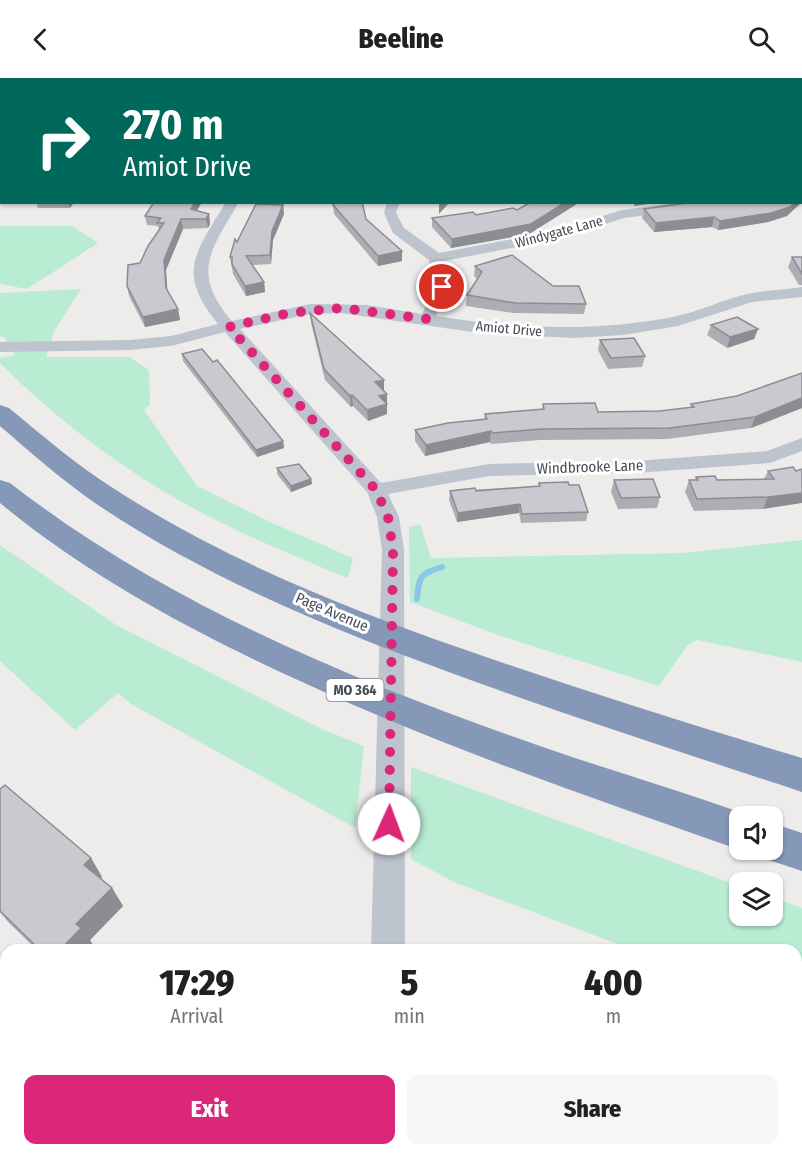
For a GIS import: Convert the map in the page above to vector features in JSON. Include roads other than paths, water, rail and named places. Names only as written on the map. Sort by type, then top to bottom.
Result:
[{"type":"highway","name":"Page Avenue","points":[[0,412],[58,462],[131,513],[222,562],[291,595],[427,650],[505,678],[802,775]]},
{"type":"highway","name":"MO 364","points":[[0,489],[62,536],[135,584],[256,647],[428,720],[729,827]]},
{"type":"highway","points":[[783,846],[802,852]]},
{"type":"street","points":[[232,204],[206,251],[200,268],[201,284],[211,305],[376,490],[388,517],[393,550],[393,576],[388,944]]},
{"type":"street","points":[[393,204],[390,213],[398,230],[436,258],[442,287],[427,319]]},
{"type":"street","name":"Windygate Lane","points":[[436,258],[558,235],[622,214],[702,204]]},
{"type":"street","points":[[610,206],[622,214]]},
{"type":"street","name":"Amiot Drive","points":[[5,347],[130,345],[171,341],[268,316],[320,309],[367,310],[486,329],[532,333],[614,330],[678,321],[750,298],[802,292]]},
{"type":"street","name":"Windbrooke Lane","points":[[376,490],[489,470],[636,467],[771,457],[802,444]]},
{"type":"waterway","points":[[417,599],[422,577],[442,567]]}]
